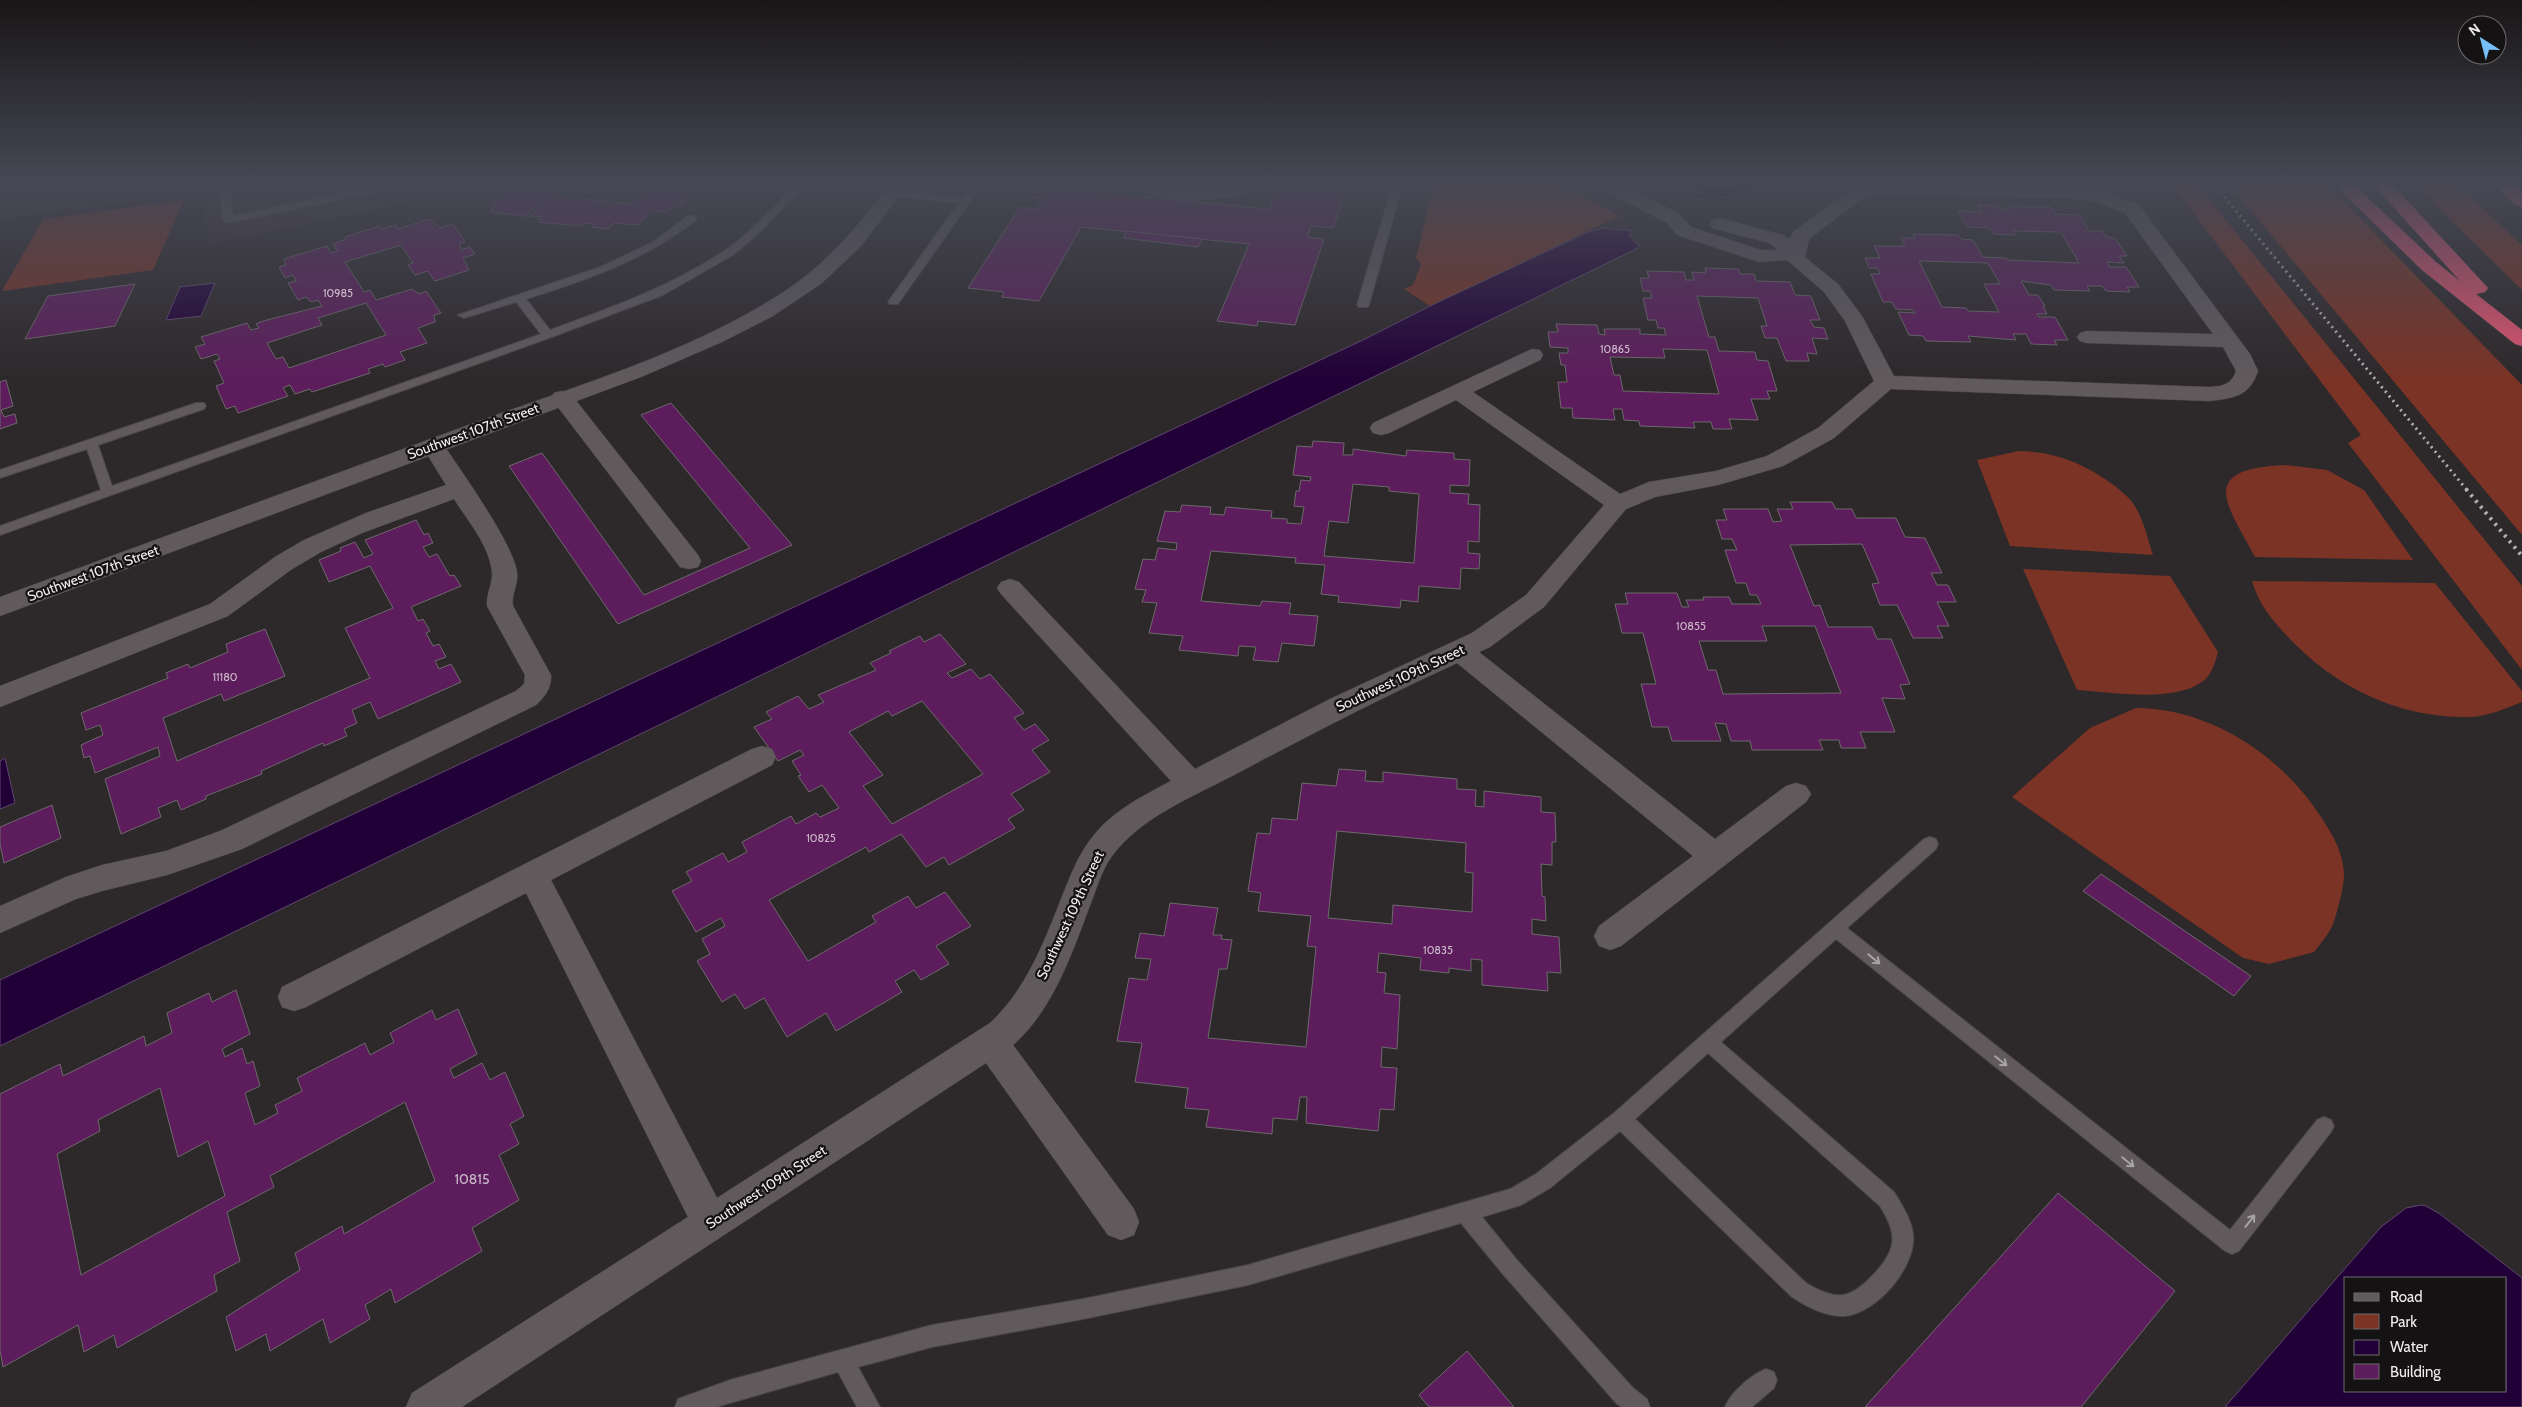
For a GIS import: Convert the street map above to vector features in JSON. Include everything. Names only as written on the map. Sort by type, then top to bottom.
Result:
[{"type":"highway","points":[[2411,249],[2429,266],[2522,340]]},
{"type":"highway","points":[[2442,249],[2522,336]]},
{"type":"street","name":"Southwest 107th Street","points":[[0,608],[562,398],[698,345],[746,323],[778,304],[798,291],[838,259],[846,249]]},
{"type":"street","points":[[1738,249],[1759,256],[1778,256],[1794,252]]},
{"type":"street","points":[[1795,249],[1796,259],[1831,288],[1856,320],[1886,382],[2229,392],[2243,383],[2247,371],[2228,341],[2162,249]]},
{"type":"street","points":[[2087,337],[2228,341]]},
{"type":"street","points":[[1381,428],[1532,355]]},
{"type":"street","name":"Southwest 109th Street","points":[[426,1407],[710,1222],[991,1043],[1011,1027],[1027,1005],[1058,946],[1094,857],[1122,825],[1146,808],[1190,783],[1348,702],[1460,650],[1501,627],[1535,601],[1618,504],[1649,490],[1734,474],[1780,459],[1826,433],[1886,382]]},
{"type":"street","points":[[1457,391],[1618,504]]},
{"type":"street","points":[[562,398],[689,561]]},
{"type":"street","points":[[0,920],[78,886],[152,868],[230,840],[526,698],[534,692],[539,680],[538,676],[500,606],[499,598],[504,581],[504,567],[498,550],[433,446]]},
{"type":"street","points":[[0,697],[219,610],[235,601],[273,570],[313,546],[353,528],[459,488]]},
{"type":"street","points":[[1010,588],[1190,783]]},
{"type":"street","points":[[1460,650],[1715,856]]},
{"type":"street","points":[[294,997],[762,757]]},
{"type":"street","points":[[1610,936],[1796,794]]},
{"type":"street","points":[[532,874],[710,1222]]},
{"type":"street","points":[[991,1043],[1121,1222]]},
{"type":"lane","points":[[464,316],[634,256],[649,249]]},
{"type":"lane","points":[[0,531],[548,335],[659,293],[711,265],[734,249]]},
{"type":"lane","points":[[894,302],[932,249]]},
{"type":"lane","points":[[1363,305],[1379,249]]},
{"type":"lane","points":[[518,297],[548,335]]},
{"type":"lane","points":[[0,474],[200,406]]},
{"type":"lane","points":[[91,444],[108,492]]},
{"type":"lane","points":[[686,1407],[730,1391],[932,1336],[1083,1309],[1248,1274],[1514,1198],[1543,1181],[1621,1119],[1930,844]]},
{"type":"lane","points":[[1836,929],[2232,1244],[2324,1126]]},
{"type":"lane","points":[[1621,1119],[1799,1290],[1820,1302],[1836,1305],[1864,1299],[1893,1270],[1903,1252],[1902,1226],[1893,1208],[1887,1199],[1708,1042]]},
{"type":"lane","points":[[1465,1212],[1509,1266],[1625,1396],[1639,1407]]},
{"type":"lane","points":[[842,1359],[869,1407]]},
{"type":"lane","points":[[1736,1407],[1766,1380]]},
{"type":"green space","points":[[26,249],[162,249],[153,270],[2,291]]},
{"type":"green space","points":[[1418,249],[1550,249],[1430,306],[1404,289],[1413,285],[1421,264],[1416,258]]},
{"type":"green space","points":[[2221,249],[2249,249],[2522,586],[2522,670],[2348,443],[2361,435]]},
{"type":"green space","points":[[2283,249],[2390,249],[2522,385],[2522,535]]},
{"type":"green space","points":[[2480,249],[2522,249],[2522,290]]},
{"type":"green space","points":[[2019,451],[2046,454],[2070,461],[2093,471],[2115,486],[2129,498],[2139,513],[2153,555],[2010,546],[1977,460]]},
{"type":"green space","points":[[2285,465],[2327,470],[2364,490],[2413,560],[2255,557],[2229,505],[2226,492],[2229,482],[2239,473],[2257,468]]},
{"type":"green space","points":[[2023,569],[2170,576],[2218,652],[2211,672],[2202,682],[2175,692],[2141,695],[2077,690]]},
{"type":"green space","points":[[2252,581],[2435,583],[2522,691],[2522,702],[2488,714],[2467,717],[2417,712],[2370,696],[2348,685],[2307,656],[2267,612],[2258,598]]},
{"type":"green space","points":[[2136,708],[2164,710],[2191,716],[2217,726],[2265,756],[2286,774],[2305,795],[2334,838],[2344,868],[2343,886],[2333,924],[2314,952],[2269,964],[2243,958],[2012,797],[2090,728]]},
{"type":"water","points":[[1552,249],[1637,249],[0,1046],[0,980],[1365,339],[1430,306]]},
{"type":"water","points":[[215,283],[201,316],[166,320],[180,287]]},
{"type":"water","points":[[5,758],[15,803],[0,809],[0,761]]},
{"type":"water","points":[[2426,1206],[2440,1214],[2522,1278],[2522,1407],[2225,1407],[2381,1227],[2406,1208]]},
{"type":"building","points":[[318,249],[329,249],[331,253],[337,251],[336,249],[389,249],[345,262],[364,292],[370,290],[376,300],[412,289],[419,294],[426,291],[441,313],[434,315],[435,322],[418,328],[427,343],[400,352],[405,360],[385,367],[383,364],[368,369],[370,373],[312,392],[310,389],[295,394],[290,385],[283,388],[288,396],[238,413],[235,406],[226,409],[216,386],[224,383],[214,361],[220,359],[217,354],[201,359],[195,347],[205,344],[201,337],[247,323],[251,330],[259,328],[256,324],[263,321],[322,306],[318,300],[311,302],[306,297],[298,300],[288,283],[296,281],[293,275],[285,278],[279,267],[286,265],[284,259]],"holes":[[[366,303],[386,335],[289,368],[283,357],[276,359],[267,343],[322,325],[318,318]]]},
{"type":"building","points":[[403,249],[471,249],[475,254],[463,258],[469,270],[435,281],[428,271],[415,275],[408,265],[413,263]]},
{"type":"building","points":[[993,249],[1069,249],[1039,301],[1002,297],[1004,292],[968,288]]},
{"type":"building","points":[[1247,249],[1321,249],[1295,325],[1258,321],[1257,326],[1217,321]]},
{"type":"building","points":[[1875,249],[1978,249],[1983,257],[2079,263],[2071,249],[2122,249],[2127,256],[2119,256],[2124,263],[2107,262],[2110,267],[2126,267],[2139,287],[2127,287],[2130,292],[2106,291],[2102,286],[2087,286],[2090,291],[2054,290],[2051,285],[2021,281],[2029,295],[2038,295],[2045,306],[2043,306],[2047,314],[2037,314],[2039,317],[2055,317],[2068,340],[2054,340],[2057,345],[2031,344],[2026,334],[2013,334],[2016,340],[1968,336],[1971,342],[1926,341],[1923,336],[1909,335],[1898,312],[1915,313],[1913,310],[1896,309],[1892,302],[1883,302],[1871,274],[1880,274],[1877,268],[1869,268],[1865,258],[1880,258]],"holes":[[[1919,261],[1988,263],[2000,284],[1984,284],[1999,312],[1968,311],[1966,308],[1942,307]]]},
{"type":"building","points":[[1705,268],[1738,269],[1740,274],[1754,274],[1756,281],[1790,282],[1795,295],[1811,296],[1820,320],[1810,320],[1814,327],[1824,328],[1828,339],[1812,338],[1817,354],[1807,353],[1809,361],[1786,361],[1777,338],[1765,338],[1761,326],[1767,326],[1758,298],[1697,296],[1709,337],[1715,337],[1719,351],[1755,352],[1757,360],[1768,361],[1777,391],[1767,391],[1770,399],[1751,399],[1758,420],[1729,419],[1732,429],[1713,429],[1711,422],[1693,422],[1695,428],[1640,426],[1639,421],[1624,420],[1622,409],[1613,409],[1615,420],[1573,418],[1572,408],[1561,408],[1558,382],[1567,382],[1565,365],[1561,365],[1559,353],[1568,353],[1568,348],[1550,347],[1548,332],[1558,332],[1556,324],[1597,325],[1599,334],[1605,335],[1604,329],[1640,329],[1640,334],[1666,335],[1664,328],[1658,328],[1656,320],[1648,320],[1643,298],[1652,298],[1650,291],[1643,291],[1640,278],[1649,278],[1647,271],[1684,272],[1686,280],[1694,280],[1692,272],[1706,273]],"holes":[[[1663,349],[1707,350],[1719,394],[1623,391],[1620,375],[1614,375],[1610,357],[1665,358]]]},
{"type":"building","points":[[135,284],[115,326],[25,339],[48,296]]},
{"type":"building","points":[[6,380],[13,406],[1,410],[4,417],[15,414],[17,423],[0,429],[0,382]]},
{"type":"building","points":[[671,403],[792,545],[618,624],[509,466],[542,453],[644,595],[750,548],[641,415]]},
{"type":"building","points":[[1313,441],[1344,443],[1343,455],[1353,455],[1353,449],[1406,456],[1407,450],[1454,453],[1454,459],[1470,460],[1469,486],[1450,485],[1450,493],[1469,494],[1468,504],[1480,505],[1479,542],[1468,541],[1468,553],[1480,554],[1479,569],[1461,568],[1460,589],[1419,586],[1418,602],[1401,600],[1400,608],[1338,602],[1339,596],[1321,594],[1325,565],[1295,563],[1296,558],[1211,551],[1201,601],[1260,606],[1262,601],[1291,603],[1289,614],[1318,616],[1314,646],[1282,643],[1278,662],[1253,660],[1256,647],[1239,646],[1238,656],[1179,650],[1183,636],[1149,633],[1157,603],[1142,602],[1146,590],[1135,589],[1143,559],[1155,560],[1158,548],[1176,550],[1177,543],[1157,541],[1165,511],[1180,512],[1182,505],[1211,507],[1210,514],[1224,515],[1226,507],[1272,511],[1271,518],[1287,519],[1287,523],[1301,524],[1304,507],[1294,506],[1296,491],[1299,491],[1301,480],[1310,481],[1311,477],[1293,475],[1297,446],[1312,447]],"holes":[[[1353,484],[1389,487],[1389,491],[1419,494],[1414,563],[1324,556],[1329,521],[1348,523]]]},
{"type":"building","points":[[1790,502],[1832,502],[1836,509],[1852,509],[1856,518],[1896,518],[1905,537],[1925,538],[1942,573],[1931,573],[1937,585],[1948,585],[1956,602],[1937,602],[1949,626],[1937,626],[1943,638],[1913,638],[1897,605],[1880,605],[1872,584],[1879,583],[1862,544],[1790,545],[1814,606],[1820,605],[1828,627],[1872,627],[1877,639],[1891,639],[1910,684],[1900,685],[1905,699],[1882,698],[1895,732],[1860,732],[1866,748],[1841,748],[1839,740],[1819,740],[1823,750],[1752,750],[1750,741],[1731,741],[1726,724],[1715,723],[1721,741],[1672,741],[1668,727],[1652,727],[1641,684],[1656,684],[1643,633],[1622,633],[1615,604],[1628,604],[1625,593],[1677,593],[1682,607],[1689,607],[1686,600],[1704,600],[1703,597],[1729,597],[1732,604],[1761,604],[1757,595],[1750,595],[1746,583],[1736,583],[1725,550],[1737,550],[1732,539],[1722,539],[1716,520],[1727,520],[1723,509],[1768,509],[1773,522],[1782,521],[1777,509],[1793,509]],"holes":[[[1762,626],[1815,626],[1841,693],[1723,694],[1716,670],[1708,670],[1699,641],[1767,641]]]},
{"type":"building","points":[[416,520],[424,535],[428,533],[433,543],[423,547],[429,557],[437,554],[450,576],[454,575],[461,586],[411,607],[418,621],[423,619],[430,631],[426,633],[433,646],[439,644],[446,657],[435,661],[439,669],[451,664],[461,682],[378,719],[370,702],[352,710],[357,723],[344,729],[347,736],[324,746],[323,743],[261,771],[262,774],[206,796],[206,799],[181,810],[177,800],[158,808],[161,817],[121,834],[105,779],[160,756],[158,747],[95,773],[90,756],[84,758],[81,745],[103,735],[100,725],[86,730],[81,713],[168,678],[166,673],[188,664],[190,668],[228,652],[226,644],[265,629],[285,676],[224,701],[221,694],[163,718],[177,761],[370,678],[345,628],[393,608],[370,566],[329,582],[319,560],[341,551],[340,548],[355,542],[364,558],[373,554],[365,540]]},
{"type":"building","points":[[940,634],[966,664],[947,673],[952,678],[971,669],[980,679],[990,674],[1024,713],[1014,718],[1024,730],[1035,724],[1049,740],[1032,750],[1050,772],[1011,794],[1024,810],[1008,819],[1015,828],[949,865],[944,857],[926,867],[901,834],[869,852],[866,847],[769,900],[808,961],[876,922],[872,916],[908,896],[916,908],[945,892],[971,926],[936,946],[949,964],[921,980],[914,970],[895,981],[902,992],[836,1031],[826,1013],[787,1037],[764,998],[745,1009],[735,994],[722,1002],[697,961],[710,954],[702,939],[725,926],[721,918],[696,932],[672,891],[692,881],[686,872],[723,853],[728,862],[747,852],[742,842],[791,816],[796,824],[816,813],[820,817],[839,808],[822,785],[809,792],[798,776],[801,775],[792,761],[804,755],[800,750],[778,761],[754,727],[772,719],[766,712],[798,696],[809,709],[824,702],[818,695],[876,670],[870,663],[891,653],[889,651],[920,636],[924,642]],"holes":[[[922,701],[983,774],[892,824],[863,786],[883,775],[849,732],[888,711],[892,716]]]},
{"type":"building","points":[[1339,769],[1366,771],[1365,781],[1383,782],[1383,772],[1457,779],[1457,789],[1476,790],[1475,806],[1484,807],[1484,791],[1541,797],[1541,812],[1555,813],[1556,842],[1552,842],[1552,865],[1541,864],[1542,896],[1545,897],[1546,921],[1532,919],[1532,934],[1559,937],[1561,973],[1547,972],[1548,991],[1482,985],[1482,960],[1471,959],[1471,971],[1449,968],[1449,973],[1420,970],[1421,958],[1379,953],[1377,972],[1386,973],[1384,993],[1400,995],[1397,1049],[1382,1047],[1381,1067],[1397,1068],[1394,1110],[1380,1109],[1378,1131],[1306,1123],[1307,1097],[1300,1097],[1297,1120],[1273,1118],[1272,1134],[1206,1127],[1209,1110],[1185,1108],[1188,1088],[1135,1082],[1142,1043],[1117,1041],[1129,978],[1147,980],[1151,959],[1135,958],[1140,933],[1164,936],[1170,903],[1218,908],[1213,935],[1222,935],[1221,939],[1232,940],[1227,969],[1219,969],[1208,1038],[1306,1047],[1316,947],[1307,946],[1311,916],[1258,911],[1261,893],[1248,891],[1257,833],[1270,834],[1272,818],[1297,820],[1302,783],[1336,786]],"holes":[[[1337,831],[1466,843],[1465,872],[1473,873],[1472,912],[1393,905],[1392,924],[1328,918]]]},
{"type":"building","points":[[52,805],[61,838],[4,863],[0,844],[0,827]]},
{"type":"building","points":[[2101,874],[2251,976],[2234,996],[2083,891]]},
{"type":"building","points":[[236,990],[250,1034],[222,1049],[225,1057],[242,1048],[247,1064],[253,1061],[260,1086],[245,1093],[255,1125],[278,1113],[275,1105],[302,1091],[297,1078],[365,1043],[370,1055],[394,1042],[390,1033],[432,1010],[436,1020],[458,1009],[477,1054],[450,1069],[454,1078],[482,1063],[490,1080],[505,1072],[524,1116],[510,1124],[519,1144],[499,1155],[519,1200],[472,1228],[482,1251],[395,1303],[391,1289],[365,1305],[370,1319],[330,1343],[323,1319],[270,1351],[266,1334],[236,1351],[226,1317],[300,1270],[295,1253],[342,1226],[344,1234],[435,1181],[405,1102],[270,1176],[274,1187],[227,1212],[240,1261],[214,1275],[217,1291],[117,1348],[114,1335],[84,1352],[78,1325],[3,1367],[0,1350],[0,1094],[60,1064],[63,1076],[144,1036],[146,1046],[172,1033],[167,1013],[209,993],[212,1002]],"holes":[[[160,1088],[178,1157],[208,1141],[225,1196],[81,1275],[57,1154],[100,1131],[98,1120]]]},
{"type":"building","points":[[2058,1193],[2175,1291],[2081,1407],[1865,1407]]},
{"type":"building","points":[[1467,1351],[1514,1407],[1429,1407],[1419,1395]]},
{"type":"railway","points":[[2267,249],[2467,490]]},
{"type":"railway","points":[[2466,489],[2522,556]]}]
